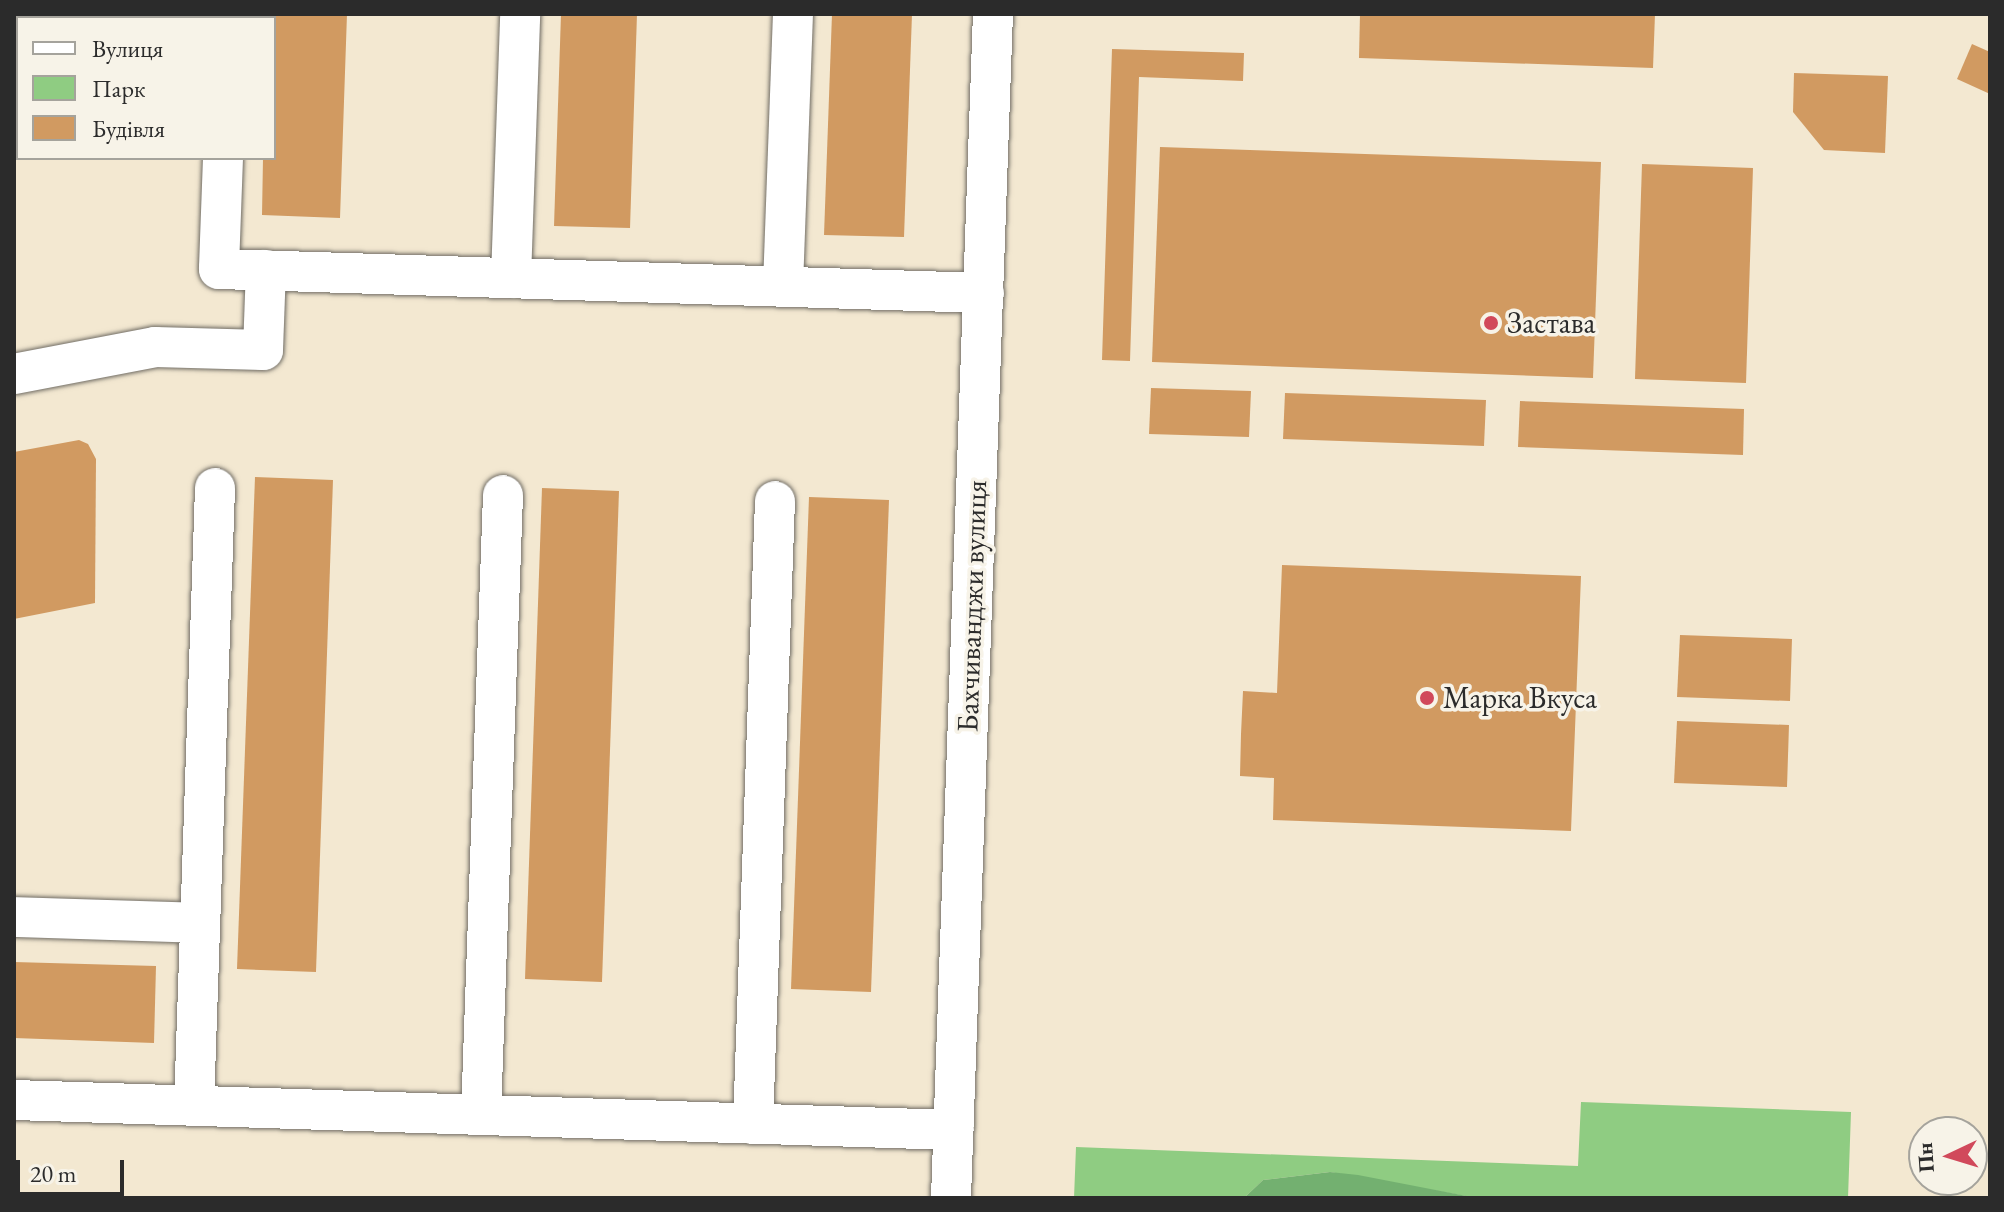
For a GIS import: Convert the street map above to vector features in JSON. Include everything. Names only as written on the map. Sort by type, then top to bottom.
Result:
[{"type":"street","points":[[511,278],[520,14]]},
{"type":"street","points":[[783,286],[793,14]]},
{"type":"street","name":"Бахчиванджи вулиця","points":[[951,1198],[993,14]]},
{"type":"street","points":[[223,160],[219,269],[984,293]]},
{"type":"street","points":[[14,374],[155,347],[263,350],[266,270]]},
{"type":"street","points":[[194,1105],[215,488]]},
{"type":"street","points":[[481,1115],[503,495]]},
{"type":"street","points":[[753,1124],[775,501]]},
{"type":"street","points":[[14,917],[200,923]]},
{"type":"street","points":[[14,1100],[954,1130]]},
{"type":"green space","points":[[1581,1102],[1851,1112],[1848,1198],[1477,1198],[1330,1172],[1263,1180],[1244,1198],[1074,1198],[1076,1147],[1578,1166]]},
{"type":"green space","points":[[1330,1172],[1477,1198],[1244,1198],[1263,1180]]},
{"type":"building","points":[[14,14],[60,14],[16,16],[14,82]]},
{"type":"building","points":[[268,14],[347,14],[340,218],[262,215],[263,160],[276,160],[276,16]]},
{"type":"building","points":[[561,14],[637,14],[630,228],[554,226]]},
{"type":"building","points":[[832,14],[912,14],[904,237],[824,235]]},
{"type":"building","points":[[1360,14],[1655,14],[1653,68],[1359,58]]},
{"type":"building","points":[[1972,44],[1990,52],[1990,94],[1957,79]]},
{"type":"building","points":[[1112,49],[1244,53],[1243,81],[1139,77],[1130,361],[1102,360]]},
{"type":"building","points":[[1794,73],[1888,76],[1885,153],[1824,150],[1793,112]]},
{"type":"building","points":[[1160,147],[1601,162],[1593,378],[1152,362]]},
{"type":"building","points":[[1642,164],[1753,168],[1746,383],[1635,379]]},
{"type":"building","points":[[1151,388],[1251,391],[1249,437],[1149,434]]},
{"type":"building","points":[[1285,393],[1486,400],[1484,446],[1283,439]]},
{"type":"building","points":[[1520,401],[1744,409],[1743,455],[1518,447]]},
{"type":"building","points":[[79,440],[88,444],[96,459],[95,603],[14,619],[14,452]]},
{"type":"building","points":[[255,477],[333,480],[316,972],[237,969]]},
{"type":"building","points":[[542,488],[619,491],[602,982],[525,979]]},
{"type":"building","points":[[809,497],[889,500],[871,992],[791,989]]},
{"type":"building","points":[[1282,565],[1581,576],[1571,831],[1273,820],[1274,778],[1240,776],[1241,734],[1243,691],[1277,693]]},
{"type":"building","points":[[1680,635],[1792,639],[1790,701],[1677,697]]},
{"type":"building","points":[[1677,721],[1789,725],[1787,787],[1674,783]]},
{"type":"building","points":[[14,962],[156,966],[154,1043],[14,1038]]},
{"type":"place","name":"Застава","points":[[1491,323]]},
{"type":"place","name":"Марка Вкуса","points":[[1427,698]]}]
